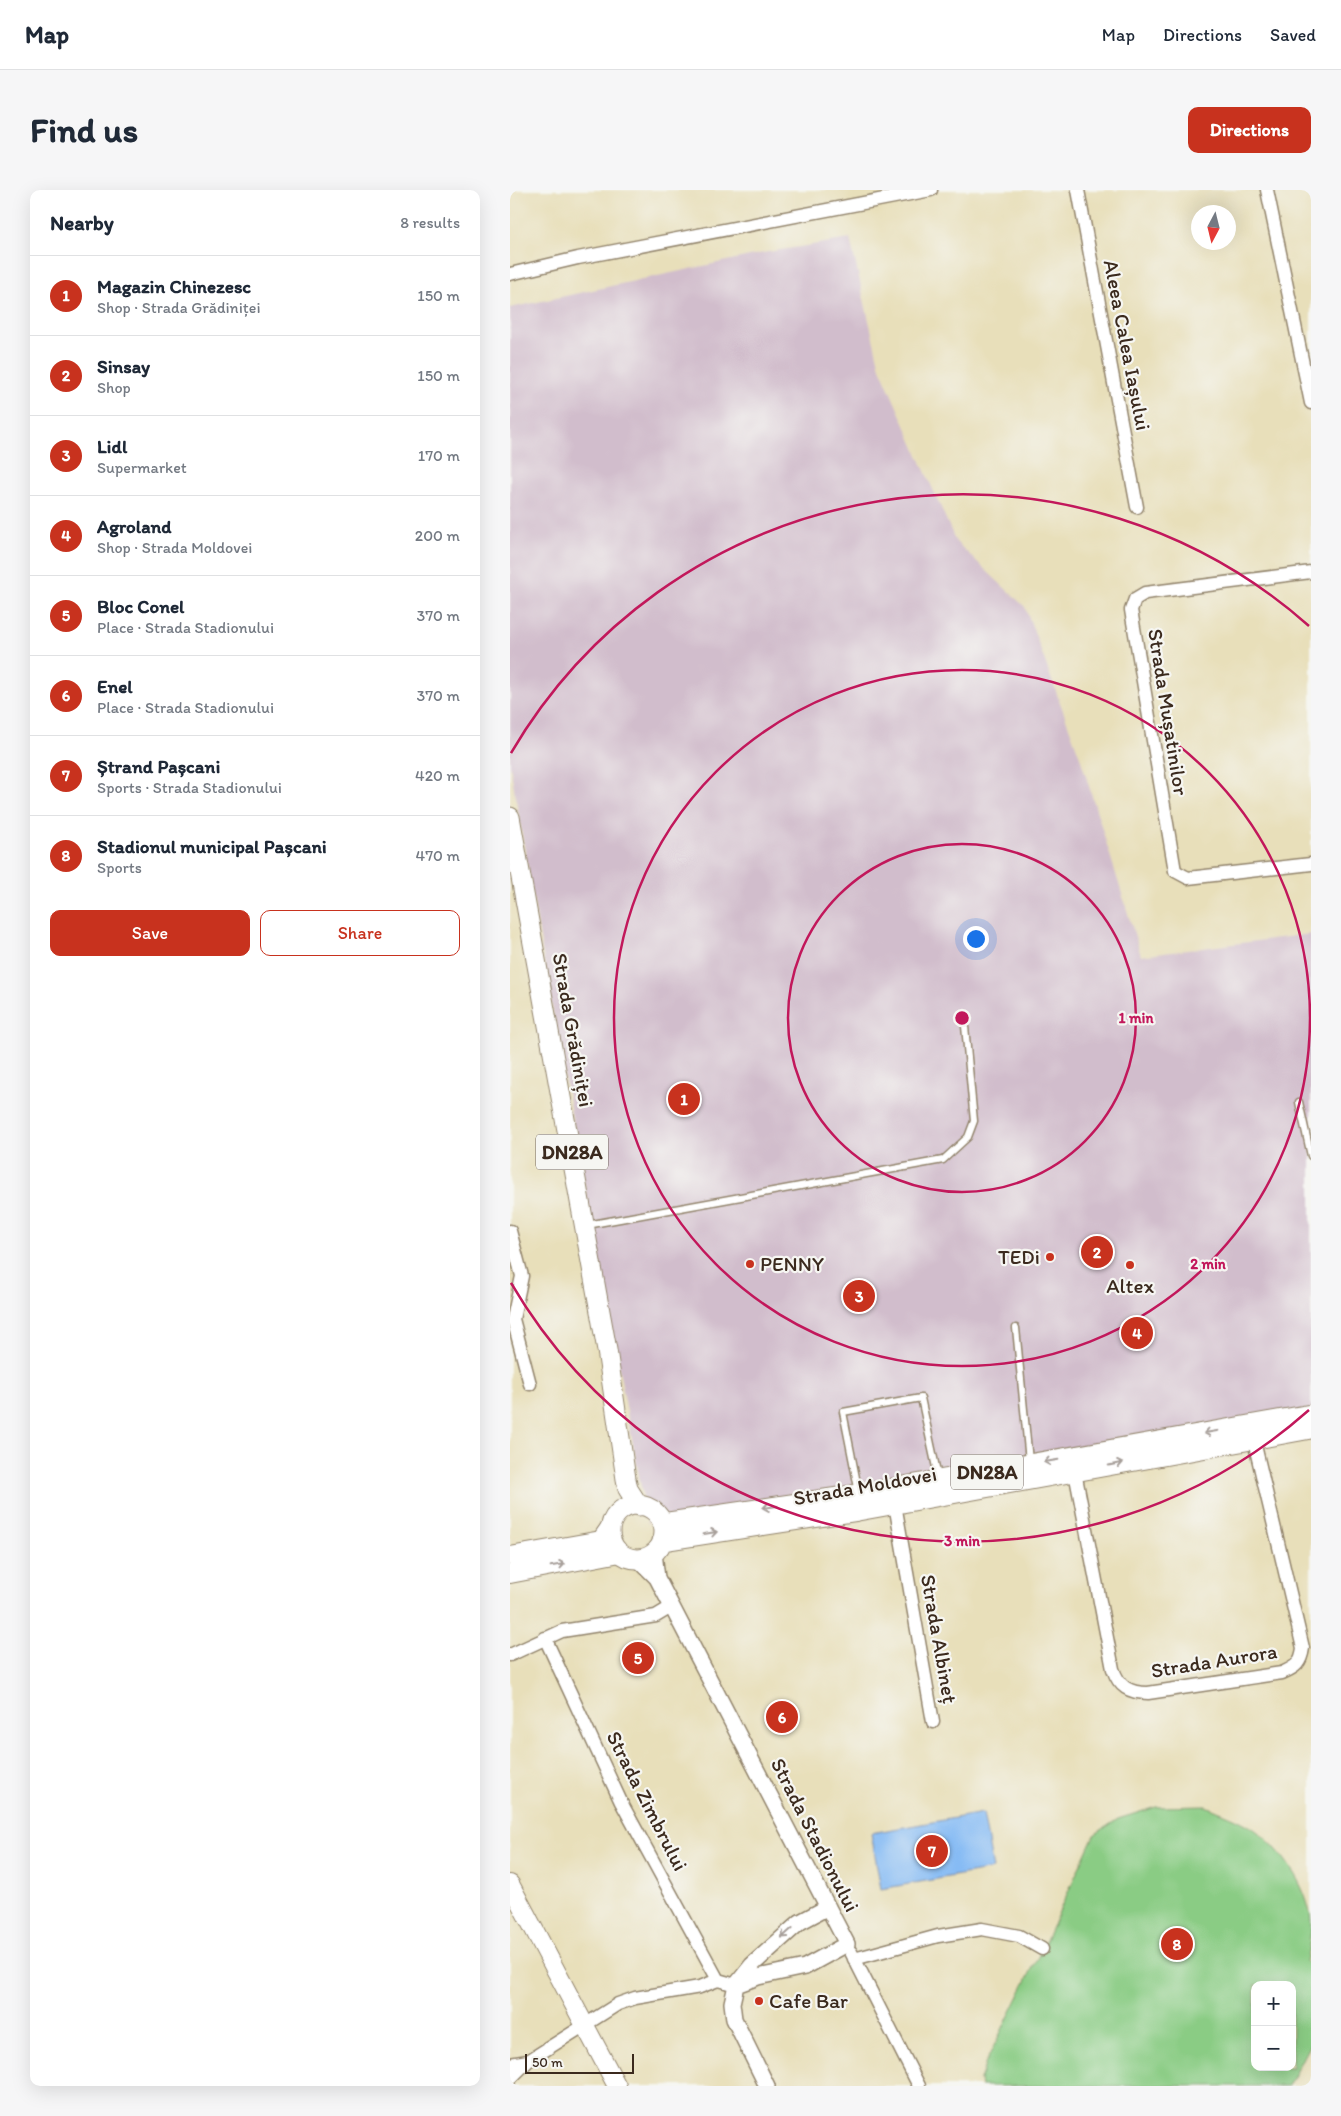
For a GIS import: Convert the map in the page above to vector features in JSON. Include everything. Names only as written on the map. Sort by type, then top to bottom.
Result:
[{"type":"main road","name":"Strada Grădiniței","points":[[510,817],[608,1350],[631,1508]]},
{"type":"main road","name":"Strada Moldovei","points":[[654,1544],[859,1494],[1311,1414]]},
{"type":"main road","name":"Strada Moldovei","points":[[654,1544],[895,1504],[1311,1428]]},
{"type":"main road","points":[[510,1556],[601,1540],[617,1514],[631,1508]]},
{"type":"main road","name":"DN28A","points":[[510,1574],[620,1553],[654,1544],[652,1510],[631,1508]]},
{"type":"main road","points":[[610,1527],[611,1541],[620,1553]]},
{"type":"main road","points":[[510,1884],[617,2086]]},
{"type":"street","points":[[510,274],[578,258],[931,190]]},
{"type":"street","name":"Aleea Calea Iașului","points":[[1078,190],[1137,507]]},
{"type":"street","points":[[1267,190],[1311,403]]},
{"type":"street","name":"Strada Mușatinilor","points":[[1311,572],[1145,593],[1135,599],[1131,610],[1175,871],[1188,878],[1311,864]]},
{"type":"street","points":[[510,1231],[522,1276],[513,1319],[530,1384]]},
{"type":"street","name":"Strada Aurora","points":[[1075,1472],[1113,1669],[1116,1679],[1124,1688],[1135,1693],[1148,1692],[1282,1673],[1295,1668],[1301,1659],[1303,1648],[1253,1438]]},
{"type":"street","name":"Strada Albineț","points":[[895,1504],[933,1722]]},
{"type":"street","name":"Strada Stadionului","points":[[654,1544],[657,1578],[671,1607],[919,2086]]},
{"type":"street","points":[[510,1655],[562,1631],[656,1616],[671,1607]]},
{"type":"street","name":"Strada Zimbrului","points":[[545,1638],[621,1802],[718,1980]]},
{"type":"street","points":[[768,2086],[734,2019],[732,2003],[736,1985],[752,1965],[800,1922],[828,1907]]},
{"type":"street","points":[[854,1959],[938,1936],[982,1928],[1019,1936],[1042,1949]]},
{"type":"street","points":[[510,2079],[528,2061],[586,2026],[600,2013],[618,2004],[635,1998],[700,1987],[718,1980],[736,1985],[758,1977],[804,1967],[846,1944]]},
{"type":"street","points":[[510,2064],[528,2061]]},
{"type":"lane","points":[[586,1225],[943,1160],[968,1137],[974,1121],[965,1026]]},
{"type":"lane","points":[[1300,1102],[1311,1156]]},
{"type":"lane","points":[[1016,1328],[1029,1465]]},
{"type":"lane","points":[[859,1494],[843,1412],[920,1398],[939,1480]]},
{"type":"shaded area","points":[[850,239],[880,368],[956,542],[1025,607],[1080,757],[1141,956],[1311,934],[1311,1435],[700,1531],[652,1511],[648,1524],[563,1070],[510,765],[510,308],[768,252]]},
{"type":"green space","points":[[1206,1806],[1243,1822],[1254,1829],[1274,1847],[1291,1869],[1305,1895],[1311,1921],[1310,1942],[1306,1962],[1311,1965],[1311,2042],[1296,2071],[1296,1981],[1251,1981],[1251,2071],[1296,2071],[1288,2086],[981,2086],[980,2080],[986,2062],[1042,1949],[1094,1835],[1118,1819],[1156,1807]]},
{"type":"water","points":[[983,1813],[993,1869],[881,1889],[871,1833]]},
{"type":"place","name":"Magazin Chinezesc","points":[[684,1099]]},
{"type":"place","name":"Sinsay","points":[[1097,1252]]},
{"type":"place","name":"TEDi","points":[[1050,1257]]},
{"type":"place","name":"PENNY","points":[[750,1264]]},
{"type":"place","name":"Altex","points":[[1130,1265]]},
{"type":"place","name":"Lidl","points":[[859,1296]]},
{"type":"place","name":"Agroland","points":[[1137,1333]]},
{"type":"place","name":"Bloc Conel","points":[[638,1658]]},
{"type":"place","name":"Enel","points":[[782,1717]]},
{"type":"place","name":"Ștrand Pașcani","points":[[932,1851]]},
{"type":"place","name":"Stadionul municipal Pașcani","points":[[1177,1944]]},
{"type":"place","name":"Cafe Bar","points":[[759,2001]]}]
